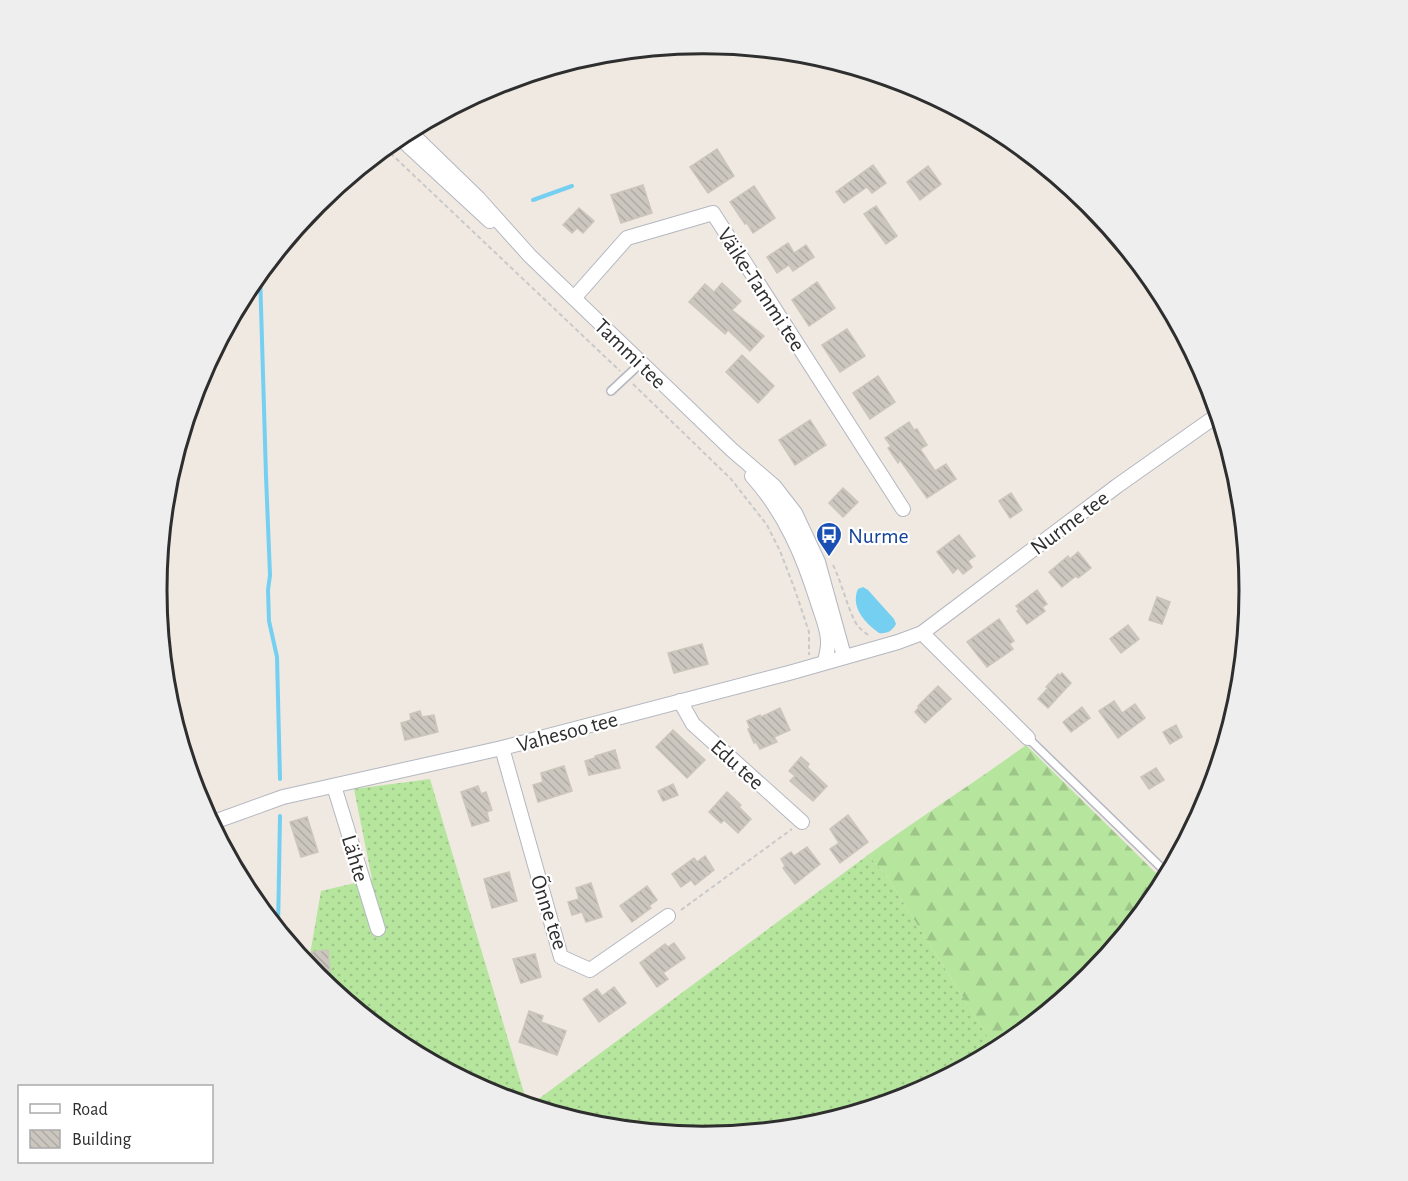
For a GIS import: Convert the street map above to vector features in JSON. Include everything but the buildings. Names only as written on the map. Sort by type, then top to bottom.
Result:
[{"type":"street","name":"Tammi tee","points":[[416,138],[478,198],[530,256]]},
{"type":"street","name":"Tammi tee","points":[[406,144],[471,205],[530,256],[732,450],[774,486],[795,513],[818,562],[844,656]]},
{"type":"street","name":"Väike-Tammi tee","points":[[574,298],[627,238],[712,213],[903,509]]},
{"type":"street","name":"Nurme tee","points":[[922,633],[1117,486],[1212,419]]},
{"type":"street","name":"Tammi tee","points":[[732,450],[783,516],[807,567],[825,627],[828,643],[825,662]]},
{"type":"street","name":"Vahesoo tee","points":[[219,820],[284,797],[502,748],[825,662],[922,633]]},
{"type":"street","points":[[922,633],[1028,738]]},
{"type":"street","name":"Edu tee","points":[[680,701],[693,724],[800,820]]},
{"type":"street","name":"Õnne tee","points":[[502,748],[561,957],[590,970],[668,916]]},
{"type":"street","name":"Lähte","points":[[334,786],[378,929]]},
{"type":"lane","points":[[611,391],[641,363]]},
{"type":"lane","points":[[1028,738],[1163,869]]},
{"type":"path","points":[[829,558],[843,587],[853,619],[873,638],[875,648]]},
{"type":"path","points":[[668,916],[676,913],[791,830],[800,820]]},
{"type":"green space","points":[[1026,745],[1158,876],[1130,917],[1083,970],[1031,1016],[992,1043],[886,875],[868,855]]},
{"type":"green space","points":[[430,779],[525,1096],[467,1072],[406,1037],[350,994],[310,954],[321,891],[372,879],[354,789]]},
{"type":"green space","points":[[868,855],[886,875],[992,1043],[941,1072],[876,1099],[809,1117],[774,1122],[739,1126],[669,1126],[599,1117],[537,1100]]},
{"type":"water","points":[[863,587],[894,619],[896,624],[889,632],[879,633],[860,614],[856,596],[858,589]]},
{"type":"waterway","points":[[533,200],[572,186]]},
{"type":"waterway","points":[[260,289],[270,575],[269,621],[277,657],[280,779]]},
{"type":"waterway","points":[[278,917],[280,816]]},
{"type":"place","name":"Nurme","points":[[829,558]]}]
